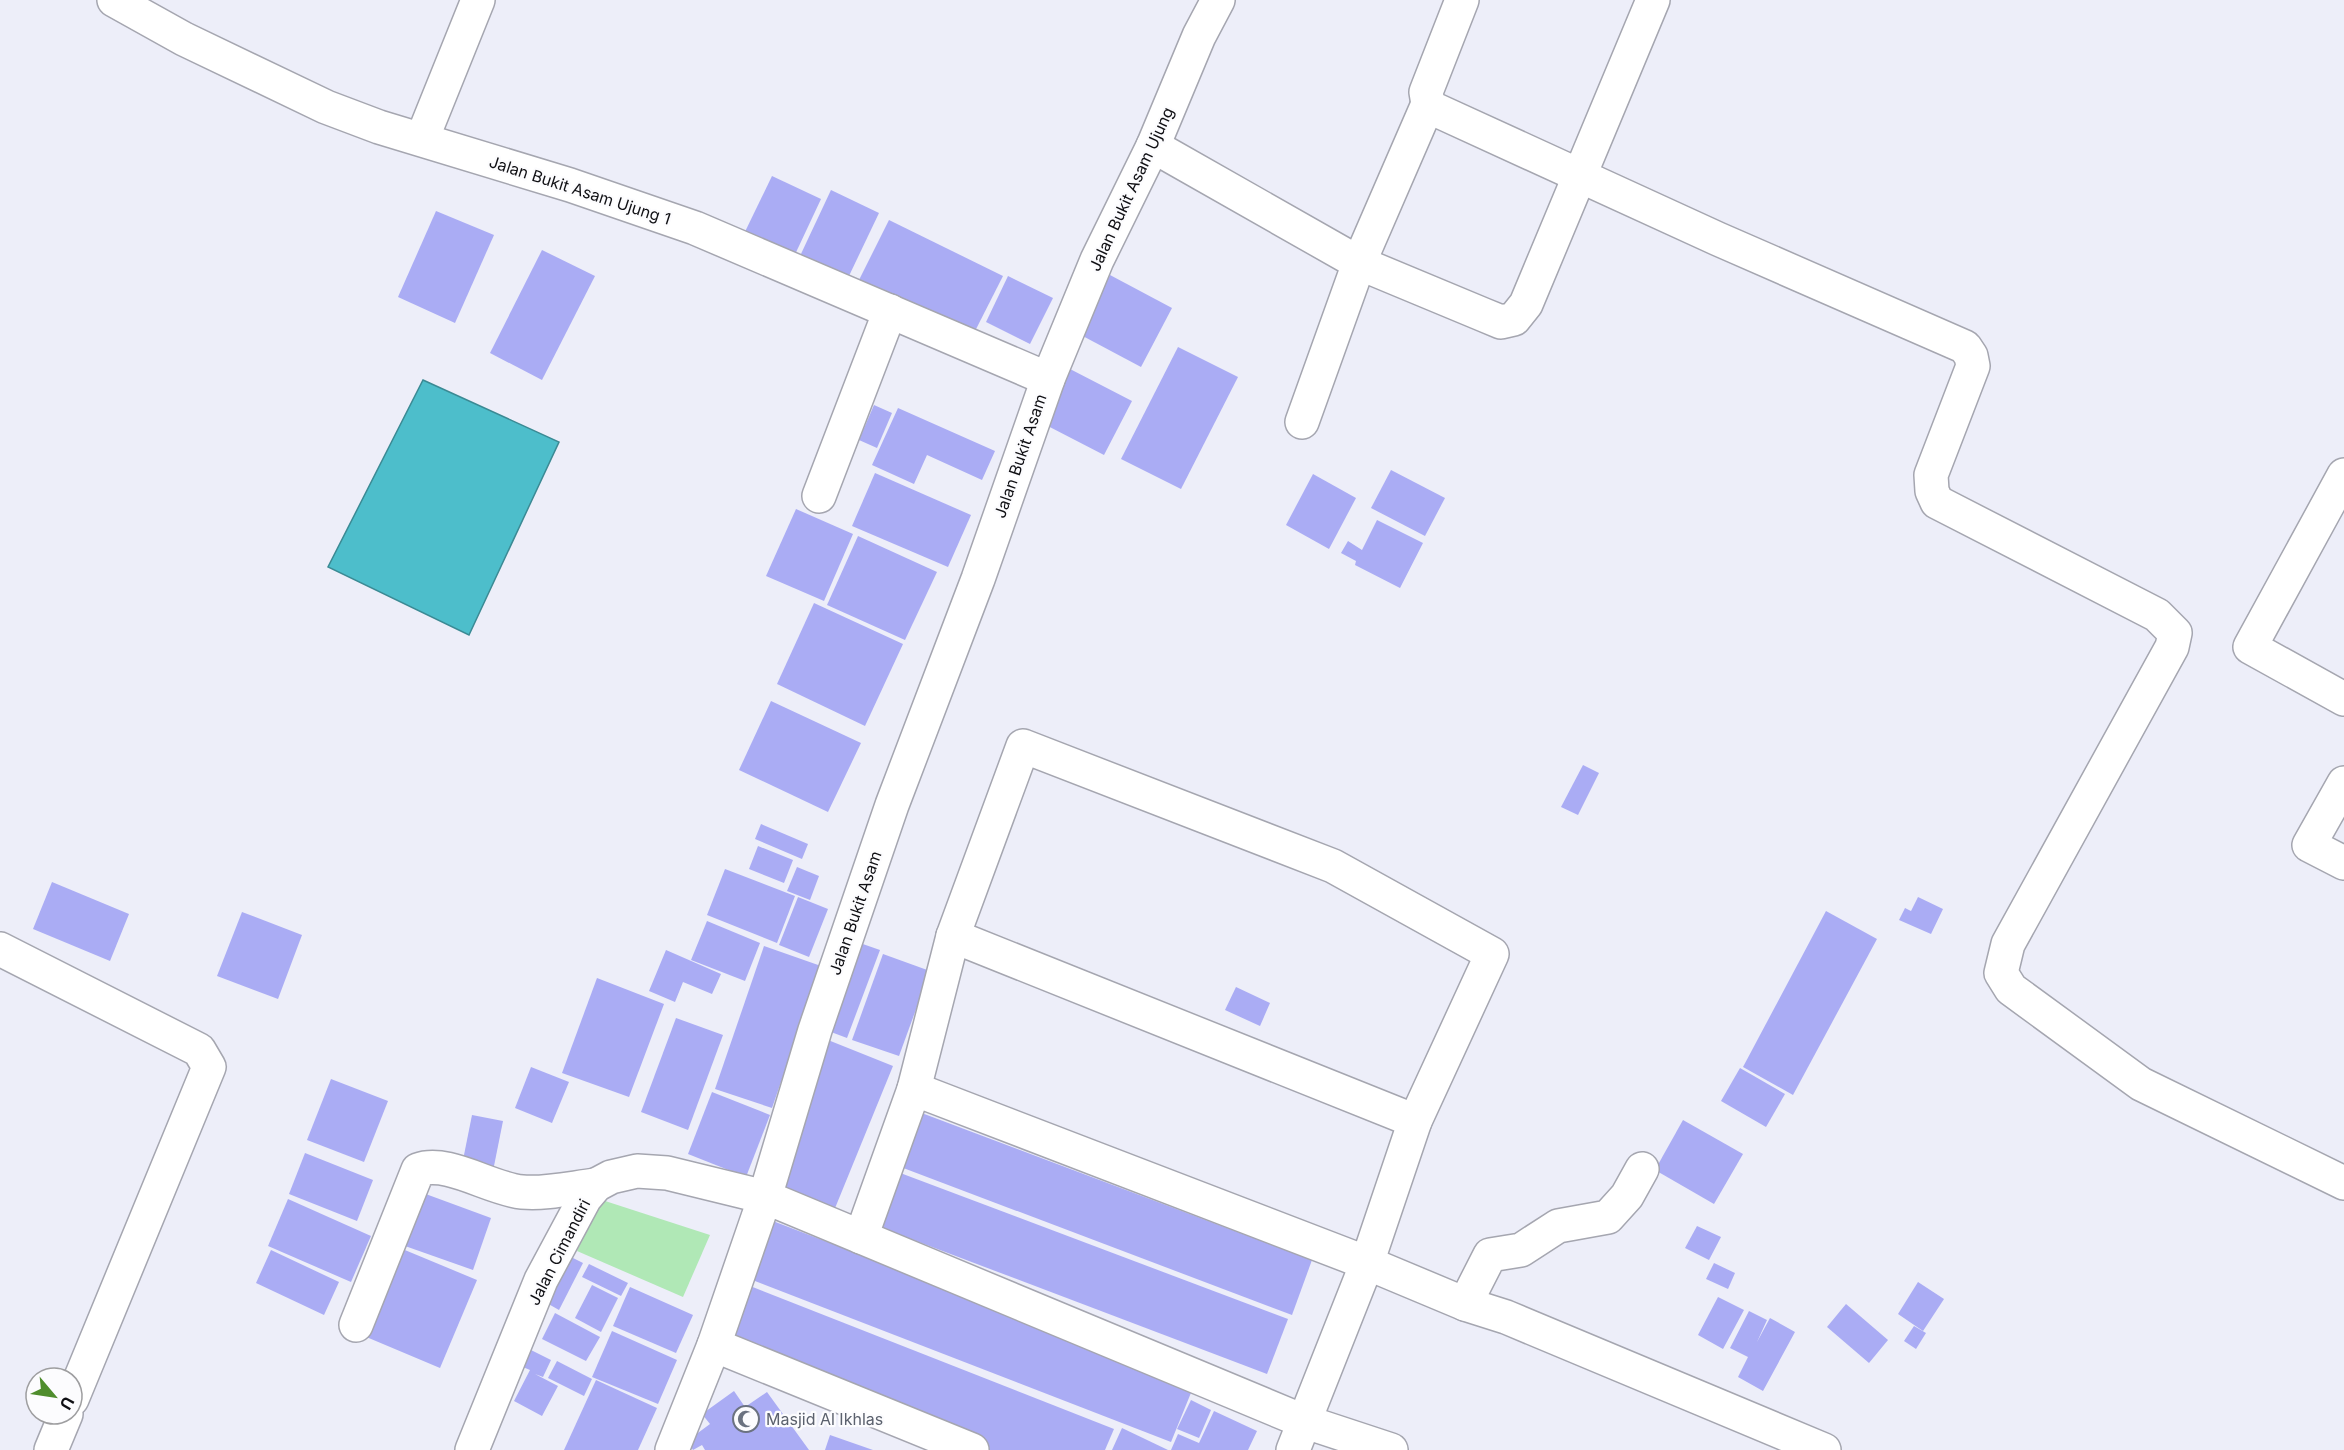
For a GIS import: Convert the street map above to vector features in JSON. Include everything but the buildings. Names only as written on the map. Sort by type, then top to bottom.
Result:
[{"type":"street","name":"Jalan Bukit Asam Ujung 1","points":[[114,0],[184,39],[326,107],[379,127],[667,218],[739,245],[1048,379]]},
{"type":"street","points":[[422,139],[478,0]]},
{"type":"street","name":"Jalan Bukit Asam Ujung","points":[[1048,379],[1098,260],[1153,146],[1199,36],[1218,0]]},
{"type":"street","points":[[1462,0],[1428,84],[1425,99],[1428,104],[1578,176],[1965,346],[1971,356],[1973,366],[1931,475],[1932,491],[1937,502],[2157,615],[2175,633],[2172,647],[2008,944],[2001,973],[2011,989],[2141,1084],[2344,1183]]},
{"type":"street","points":[[1153,146],[1359,263],[1501,322],[1514,319],[1526,304],[1653,0]]},
{"type":"street","points":[[1302,422],[1359,263],[1428,104]]},
{"type":"street","points":[[819,496],[890,311]]},
{"type":"street","name":"Jalan Bukit Asam","points":[[672,1450],[714,1345],[765,1197],[815,1030],[892,805],[978,579],[1048,379]]},
{"type":"street","points":[[2344,475],[2250,647],[2344,699]]},
{"type":"street","points":[[861,1237],[914,1089],[953,936],[1023,746],[1334,866],[1492,954],[1415,1121],[1367,1263],[1298,1436]]},
{"type":"street","points":[[2344,783],[2309,845],[2344,863]]},
{"type":"street","points":[[953,936],[1415,1121]]},
{"type":"street","points":[[0,949],[199,1050],[209,1066],[84,1370]]},
{"type":"street","points":[[914,1089],[1367,1263],[1465,1304],[1506,1317],[1824,1450]]},
{"type":"street","points":[[356,1325],[418,1170],[437,1168],[520,1192],[550,1193],[596,1185]]},
{"type":"street","points":[[1465,1304],[1490,1255],[1521,1250],[1558,1226],[1608,1216],[1627,1197],[1642,1169]]},
{"type":"street","name":"Jalan Cimandiri","points":[[472,1450],[541,1280],[573,1219],[596,1185],[622,1173],[650,1171],[765,1197],[861,1237],[1298,1436],[1391,1450]]},
{"type":"street","points":[[714,1345],[972,1450]]},
{"type":"street","points":[[51,1450],[61,1426]]},
{"type":"green space","points":[[599,1199],[710,1235],[683,1297],[577,1251]]},
{"type":"water","points":[[423,380],[559,442],[469,635],[328,567]]},
{"type":"place","name":"Masjid Al Ikhlas","points":[[746,1419]]}]
